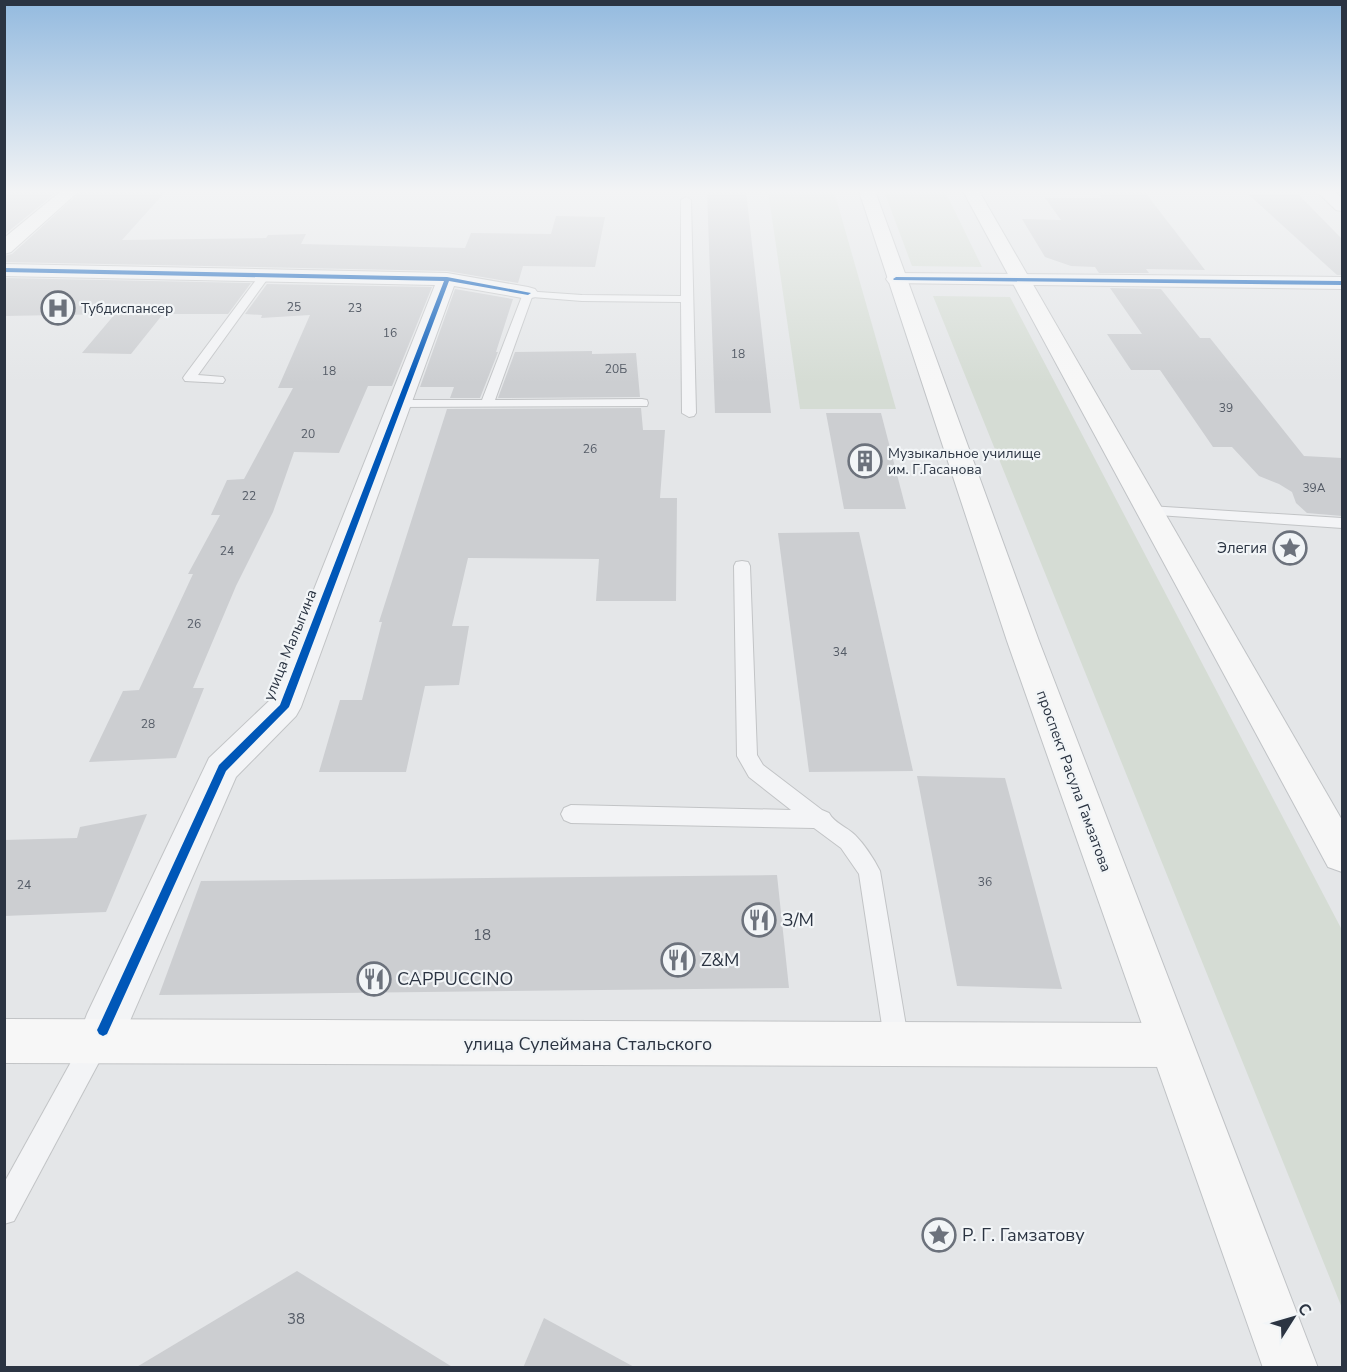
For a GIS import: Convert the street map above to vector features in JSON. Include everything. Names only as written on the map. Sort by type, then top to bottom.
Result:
[{"type":"main road","name":"проспект Расула Гамзатова","points":[[888,255],[1019,629],[1291,1368]]},
{"type":"main road","points":[[1006,255],[1342,855]]},
{"type":"main road","name":"улица Сулеймана Стальского","points":[[4,1030],[99,1036],[1169,1039]]},
{"type":"main road","name":"улица Сулеймана Стальского","points":[[4,1041],[99,1036],[895,1032],[1169,1039]]},
{"type":"street","points":[[4,270],[447,279],[528,293]]},
{"type":"street","name":"улица Малыгина","points":[[99,1036],[222,768],[284,707],[447,279]]},
{"type":"street","points":[[896,279],[1342,283]]},
{"type":"lane","points":[[687,255],[688,413]]},
{"type":"lane","points":[[219,380],[189,378],[266,274]]},
{"type":"lane","points":[[487,404],[528,293],[582,298],[687,299]]},
{"type":"lane","points":[[401,404],[642,403]]},
{"type":"lane","points":[[1149,511],[1342,523]]},
{"type":"lane","points":[[742,566],[747,756],[756,771],[822,819],[848,842],[869,871],[895,1032]]},
{"type":"lane","points":[[571,814],[822,819]]},
{"type":"lane","points":[[4,1211],[99,1036]]},
{"type":"shaded area","points":[[777,255],[852,255],[896,409],[800,409]]},
{"type":"shaded area","points":[[908,255],[976,255],[982,267],[912,266]]},
{"type":"shaded area","points":[[933,296],[1010,297],[1342,930],[1342,1308]]},
{"type":"building","points":[[597,255],[595,267],[523,266],[518,283],[447,271],[4,262],[4,256]]},
{"type":"building","points":[[709,255],[753,255],[771,413],[715,413]]},
{"type":"building","points":[[1044,255],[1193,255],[1205,270],[1146,269],[1149,273],[1099,273],[1095,267],[1071,266]]},
{"type":"building","points":[[1315,255],[1342,255],[1342,275],[1337,275]]},
{"type":"building","points":[[4,278],[251,283],[228,314],[163,314],[131,354],[82,353],[115,314],[4,316]]},
{"type":"building","points":[[267,284],[432,287],[392,386],[368,386],[339,453],[294,452],[273,512],[236,586],[193,688],[204,688],[176,758],[89,762],[123,691],[139,690],[193,574],[188,574],[220,515],[211,515],[227,480],[244,479],[293,388],[278,388],[310,315],[261,318],[262,315],[245,314]]},
{"type":"building","points":[[1110,288],[1161,289],[1200,338],[1210,338],[1304,456],[1342,458],[1342,516],[1307,513],[1296,503],[1292,492],[1259,476],[1232,447],[1213,447],[1160,370],[1131,370],[1107,334],[1142,334]]},
{"type":"building","points":[[455,289],[513,299],[496,352],[498,352],[480,398],[450,398],[454,387],[420,387]]},
{"type":"building","points":[[592,351],[592,354],[636,353],[640,397],[498,398],[515,352]]},
{"type":"building","points":[[641,408],[643,430],[665,430],[660,498],[677,498],[676,601],[596,601],[599,559],[468,558],[452,626],[469,626],[459,685],[425,686],[406,772],[319,772],[340,700],[362,700],[382,622],[379,622],[447,409]]},
{"type":"building","name":"Музыкальное училище им. Г.Гасанова","points":[[826,413],[881,413],[906,509],[844,509]]},
{"type":"building","points":[[859,532],[913,771],[809,772],[778,533]]},
{"type":"building","points":[[917,776],[1005,778],[1062,989],[957,986]]},
{"type":"building","points":[[147,814],[106,912],[4,916],[4,840],[77,838],[80,827]]},
{"type":"building","points":[[777,875],[789,988],[159,995],[201,881]]},
{"type":"building","points":[[297,1271],[454,1368],[135,1368]]},
{"type":"building","points":[[544,1318],[636,1368],[523,1368]]},
{"type":"cycle path","points":[[4,270],[447,279],[528,293]]},
{"type":"cycle path","points":[[103,1030],[222,768],[284,707],[447,279]]},
{"type":"cycle path","points":[[896,279],[1342,283]]},
{"type":"place","name":"Тубдиспансер","points":[[58,308]]},
{"type":"place","name":"Музыкальное училище им. Г.Гасанова","points":[[865,461]]},
{"type":"place","name":"Элегия","points":[[1290,548]]},
{"type":"place","name":"З/М","points":[[759,920]]},
{"type":"place","name":"Z&M","points":[[678,960]]},
{"type":"place","name":"CAPPUCCINO","points":[[374,979]]},
{"type":"place","name":"Р. Г. Гамзатову","points":[[939,1235]]}]
